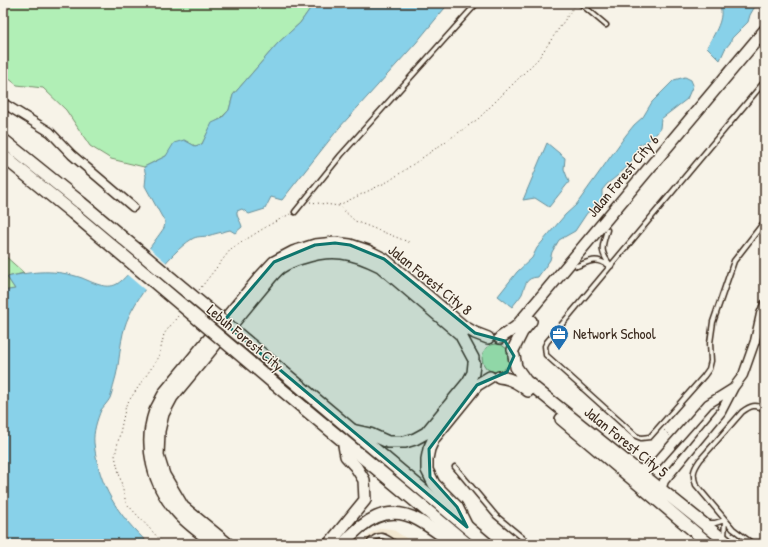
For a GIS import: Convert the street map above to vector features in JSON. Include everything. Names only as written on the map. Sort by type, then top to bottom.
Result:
[{"type":"main road","name":"Lebuh Forest City","points":[[3,140],[81,203],[487,544]]},
{"type":"main road","name":"Lebuh Forest City","points":[[3,156],[467,544]]},
{"type":"street","name":"Jalan Forest City 6","points":[[500,338],[516,327],[765,30]]},
{"type":"street","name":"Jalan Forest City 6","points":[[513,353],[522,332],[765,41]]},
{"type":"street","points":[[3,103],[50,132],[72,155],[132,207]]},
{"type":"street","name":"Jalan Forest City 8","points":[[214,544],[177,512],[156,478],[150,457],[151,430],[155,411],[165,392],[274,262],[293,252],[314,245],[335,243],[350,245],[368,251],[384,259],[463,326],[488,338]]},
{"type":"street","name":"Jalan Forest City 8","points":[[228,544],[183,507],[174,493],[164,475],[158,456],[159,432],[163,414],[172,397],[279,268],[316,253],[348,253],[365,258],[380,266],[460,334],[473,361]]},
{"type":"street","points":[[661,490],[664,481],[721,412],[734,387],[743,375],[763,316],[765,304]]},
{"type":"street","points":[[352,430],[370,434],[388,442],[405,442],[426,433],[468,382],[473,373],[474,349],[488,338],[500,338],[505,340],[513,353],[512,365],[510,369],[503,375],[477,385],[434,438],[429,449],[427,470],[434,484],[457,507],[467,527]]},
{"type":"street","name":"Jalan Forest City 5","points":[[513,353],[516,367],[526,381],[726,542]]},
{"type":"street","points":[[473,361],[478,371],[486,376],[495,377]]},
{"type":"street","name":"Jalan Forest City 5","points":[[495,377],[509,378],[522,386],[709,544]]},
{"type":"street","points":[[636,469],[647,469],[656,464],[708,404],[734,387]]},
{"type":"street","points":[[694,420],[706,430]]},
{"type":"street","points":[[329,544],[365,500],[364,480],[356,467],[346,456],[343,440]]},
{"type":"street","points":[[670,448],[682,458]]},
{"type":"street","points":[[343,544],[364,522],[379,516],[396,514],[419,520],[454,544]]},
{"type":"lane","points":[[294,212],[346,149],[477,3]]},
{"type":"lane","points":[[580,3],[606,25]]},
{"type":"lane","points":[[765,81],[547,342],[545,346],[546,355],[636,436],[641,438],[650,437],[709,369],[711,361],[710,343],[713,322],[734,261],[765,221]]},
{"type":"lane","points":[[607,230],[602,250],[603,256],[610,266]]},
{"type":"lane","points":[[577,266],[596,259],[601,260],[610,266]]},
{"type":"lane","points":[[753,544],[733,529],[696,485],[693,478],[694,469],[700,460],[742,412],[755,405],[765,410]]},
{"type":"lane","points":[[455,467],[496,516],[530,544]]},
{"type":"lane","points":[[701,522],[716,524],[726,520]]},
{"type":"lane","points":[[726,520],[726,542]]},
{"type":"lane","points":[[368,544],[375,537],[379,536],[388,538],[396,544]]},
{"type":"path","points":[[338,206],[389,182],[478,119],[538,59],[576,3]]},
{"type":"path","points":[[660,427],[676,441]]},
{"type":"highlighted area","points":[[335,243],[350,245],[384,259],[475,333],[505,341],[514,356],[507,372],[477,385],[429,449],[430,477],[457,507],[467,527],[223,322],[274,262],[315,245]]},
{"type":"shaded area","points":[[381,528],[392,529],[415,544],[361,544],[371,533]]},
{"type":"green space","points":[[3,3],[314,3],[300,23],[278,43],[233,95],[229,110],[220,119],[212,124],[202,144],[195,146],[184,140],[166,156],[144,167],[111,159],[90,146],[66,110],[43,88],[17,85],[3,74]]},
{"type":"green space","points":[[3,254],[24,273],[7,277],[15,289],[3,291]]},
{"type":"green space","points":[[496,344],[506,348],[510,358],[506,368],[496,372],[486,368],[482,358],[486,348]]},
{"type":"water","points":[[314,3],[449,3],[416,43],[339,128],[282,200],[271,197],[265,209],[249,214],[242,209],[237,211],[242,227],[235,233],[230,230],[207,236],[196,237],[183,245],[153,278],[135,304],[125,326],[112,392],[98,418],[94,443],[100,473],[111,499],[128,522],[149,544],[3,544],[3,291],[15,289],[7,277],[35,272],[54,272],[72,275],[104,286],[113,286],[122,280],[148,250],[165,225],[164,220],[145,186],[146,176],[144,167],[166,156],[174,143],[184,140],[195,146],[202,144],[212,123],[221,119],[229,110],[233,95],[278,43],[300,23]]},
{"type":"water","points":[[719,3],[762,3],[754,8],[748,22],[732,38],[720,60],[707,47],[720,20],[721,9]]},
{"type":"water","points":[[685,77],[691,80],[693,85],[687,99],[661,119],[660,128],[657,133],[649,140],[639,145],[630,164],[602,190],[602,198],[598,205],[587,213],[575,231],[559,240],[552,252],[550,260],[538,277],[528,280],[522,294],[512,307],[498,296],[517,272],[532,258],[537,248],[565,215],[576,205],[626,135],[643,117],[652,102],[674,80]]},
{"type":"water","points":[[547,143],[565,158],[564,169],[569,182],[549,207],[535,198],[523,200]]},
{"type":"pier","points":[[147,246],[168,264],[146,291],[125,273]]},
{"type":"place","name":"Network School","points":[[559,351]]}]
